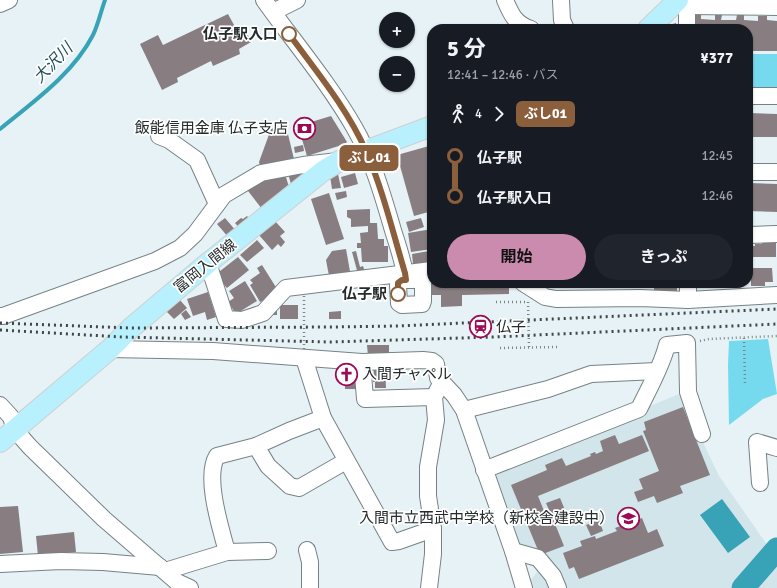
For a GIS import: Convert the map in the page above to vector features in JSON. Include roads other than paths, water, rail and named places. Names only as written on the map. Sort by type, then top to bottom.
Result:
[{"type":"main road","points":[[655,24],[684,2]]},
{"type":"main road","name":"富岡入間線","points":[[8,436],[110,349],[131,328],[208,263],[323,172],[341,160],[427,128]]},
{"type":"street","points":[[0,4],[8,0]]},
{"type":"street","points":[[297,0],[268,6],[340,105],[366,151],[386,209],[406,277]]},
{"type":"street","points":[[505,0],[512,16],[520,24]]},
{"type":"street","points":[[561,0],[562,20],[564,24]]},
{"type":"street","points":[[686,24],[684,2],[777,7]]},
{"type":"street","points":[[753,96],[777,96]]},
{"type":"street","points":[[159,136],[169,140],[197,160],[217,204]]},
{"type":"street","points":[[0,316],[155,261],[180,248],[195,234],[224,194],[262,173],[303,165],[341,160]]},
{"type":"street","points":[[753,172],[777,172]]},
{"type":"street","points":[[753,235],[777,234]]},
{"type":"street","points":[[208,263],[226,319],[242,320],[263,313],[286,288],[406,277],[427,271]]},
{"type":"street","points":[[531,288],[545,297],[556,299],[640,298],[688,300],[777,295]]},
{"type":"street","points":[[688,288],[688,300]]},
{"type":"street","points":[[484,470],[639,409],[662,362],[667,345],[688,343],[688,392],[692,408],[702,434]]},
{"type":"street","points":[[110,349],[304,353],[362,362],[432,361],[436,364],[438,378],[454,395],[464,410],[513,551],[524,588]]},
{"type":"street","points":[[304,353],[323,418],[392,542],[433,529]]},
{"type":"street","points":[[362,362],[364,399],[434,397]]},
{"type":"street","points":[[464,410],[548,388],[591,374],[657,371]]},
{"type":"street","points":[[429,588],[433,554],[433,529],[428,496],[428,467],[436,420],[434,397],[442,382]]},
{"type":"street","points":[[0,405],[11,417],[8,436],[30,447],[104,519],[177,582],[190,588]]},
{"type":"street","points":[[227,552],[216,511],[213,492],[213,462],[217,456],[256,446],[288,431],[323,418]]},
{"type":"street","points":[[760,483],[757,442],[777,448]]},
{"type":"street","points":[[256,446],[268,466],[290,486],[299,488],[346,461]]},
{"type":"street","points":[[307,550],[310,562],[310,588]]},
{"type":"street","points":[[0,564],[61,561],[103,562],[162,569],[227,552],[268,551]]},
{"type":"street","points":[[513,551],[538,558],[553,576],[558,588]]},
{"type":"waterway","name":"大沢川","points":[[0,129],[39,98],[75,62],[93,35],[105,0]]},
{"type":"waterway","points":[[743,588],[777,549]]},
{"type":"railway","points":[[0,323],[131,328],[397,326],[777,309]]},
{"type":"railway","points":[[0,330],[122,337],[330,342],[493,337],[777,324]]},
{"type":"place","name":"仏子駅入口","points":[[289,34]]},
{"type":"place","name":"飯能信用金庫 仏子支店","points":[[304,128]]},
{"type":"place","name":"仏子駅","points":[[398,294]]},
{"type":"place","name":"仏子","points":[[480,327]]},
{"type":"place","name":"入間チャペル","points":[[347,374]]},
{"type":"place","name":"入間市立西武中学校（新校舎建設中）","points":[[629,518]]}]
